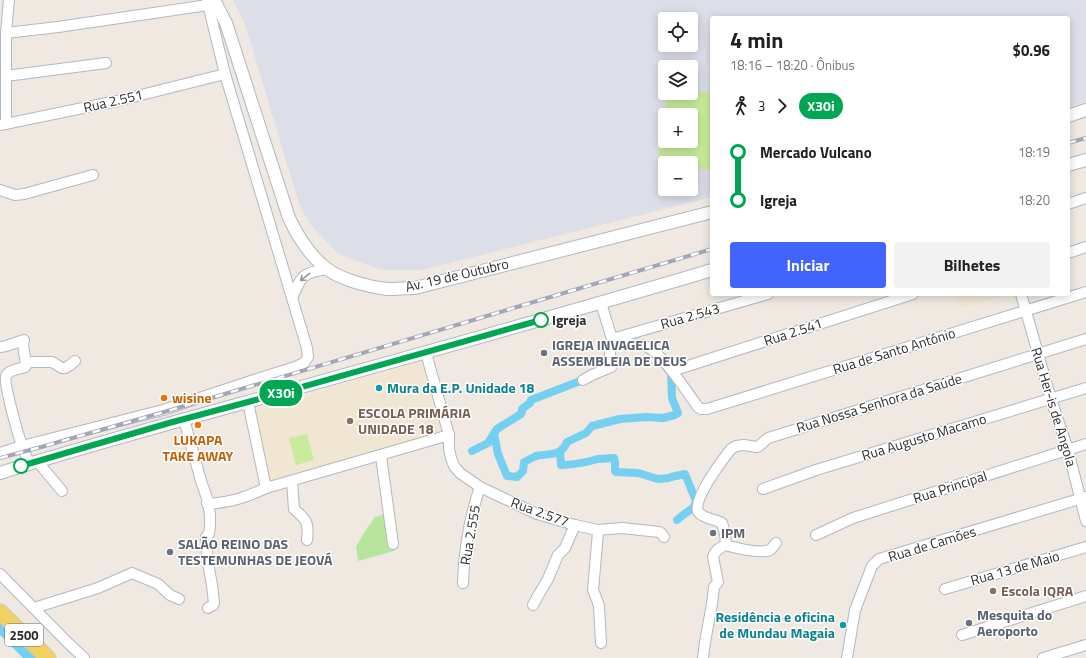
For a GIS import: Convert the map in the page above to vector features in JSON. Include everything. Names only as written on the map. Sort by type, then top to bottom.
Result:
[{"type":"main road","name":"2500","points":[[0,612],[48,658]]},
{"type":"street","points":[[3,124],[6,76],[6,33],[9,0]]},
{"type":"street","points":[[0,453],[163,410],[304,363],[308,357],[307,348],[225,74],[210,2],[58,27],[6,33]]},
{"type":"street","name":"Av. 19 de Outubro","points":[[210,2],[226,23],[289,218],[306,247],[328,269],[344,278],[367,286],[388,289],[415,288],[710,213]]},
{"type":"street","points":[[6,76],[106,63]]},
{"type":"street","name":"Rua 2.551","points":[[3,124],[117,101],[225,74]]},
{"type":"street","points":[[1070,115],[1086,110]]},
{"type":"street","points":[[1070,164],[1086,160]]},
{"type":"street","points":[[0,190],[15,195],[24,194],[93,176]]},
{"type":"street","points":[[1070,203],[1086,198]]},
{"type":"street","points":[[1070,252],[1086,247]]},
{"type":"street","points":[[292,298],[299,281],[306,275],[314,271],[328,269]]},
{"type":"street","points":[[0,473],[33,462],[601,303],[710,271]]},
{"type":"street","name":"Rua de Santo António","points":[[672,371],[698,407],[707,409],[1086,292]]},
{"type":"street","name":"Rua 2.543","points":[[612,339],[761,296]]},
{"type":"street","name":"Rua 2.541","points":[[672,371],[907,296]]},
{"type":"street","name":"Rua Her-is de Angola","points":[[1021,296],[1050,399],[1083,498],[1086,521]]},
{"type":"street","points":[[583,380],[611,368],[610,352],[612,339],[601,303]]},
{"type":"street","points":[[612,339],[645,346],[652,350],[672,371]]},
{"type":"street","name":"Rua Nossa Senhora da Saúde","points":[[725,545],[725,531],[722,523],[698,513],[697,509],[699,499],[707,482],[731,449],[736,446],[744,445],[757,447],[768,438],[1086,339]]},
{"type":"street","points":[[0,347],[24,340],[23,344],[26,366],[25,368],[7,374],[5,378],[8,394],[22,446],[33,462],[62,491]]},
{"type":"street","name":"Rua 2.577","points":[[426,352],[449,436],[451,458],[454,466],[460,473],[480,487],[537,514],[597,530],[630,528],[661,533],[664,537]]},
{"type":"street","points":[[26,362],[52,362],[62,368],[75,361]]},
{"type":"street","name":"Rua Augusto Macamo","points":[[763,488],[816,470],[1086,388]]},
{"type":"street","points":[[248,402],[266,488]]},
{"type":"street","points":[[184,419],[208,501],[207,503],[210,514],[209,534],[206,537],[214,604],[208,608]]},
{"type":"street","points":[[208,504],[240,499],[266,488],[292,480],[449,436]]},
{"type":"street","name":"Rua Principal","points":[[816,535],[853,518],[1086,444]]},
{"type":"street","points":[[381,456],[393,544]]},
{"type":"street","points":[[292,480],[294,509],[306,520],[308,540]]},
{"type":"street","name":"Rua 2.555","points":[[463,583],[466,538],[473,507],[480,487]]},
{"type":"street","name":"Rua de Camões","points":[[847,658],[855,610],[872,566],[879,560],[1083,498]]},
{"type":"street","points":[[533,606],[548,579],[558,556],[565,548],[574,525]]},
{"type":"street","points":[[597,530],[593,590],[599,606],[601,643]]},
{"type":"street","points":[[704,658],[705,642],[714,587],[718,582],[713,557],[717,549],[725,545],[748,550],[769,550],[776,542]]},
{"type":"street","name":"Rua 13 de Maio","points":[[945,589],[1086,547]]},
{"type":"street","points":[[34,608],[98,588],[132,573],[158,584],[179,599]]},
{"type":"street","points":[[0,574],[84,658]]},
{"type":"street","points":[[962,635],[1086,596]]},
{"type":"street","points":[[1043,658],[1086,645]]},
{"type":"shaded area","points":[[233,0],[1086,0],[1086,102],[1070,106],[1070,16],[710,16],[710,198],[422,270],[381,270],[338,254],[312,226],[301,209],[245,24]]},
{"type":"shaded area","points":[[955,296],[1003,296],[959,309]]},
{"type":"shaded area","name":"ESCOLA PRIMÁRIA UNIDADE 18","points":[[426,360],[448,431],[270,481],[253,411]]},
{"type":"green space","points":[[698,92],[710,93],[710,170],[698,169],[698,156],[658,156],[659,148],[698,148],[698,108],[665,108],[666,100],[698,100]]},
{"type":"green space","points":[[307,434],[314,460],[296,465],[289,438]]},
{"type":"green space","points":[[389,513],[394,551],[358,561],[356,547],[364,533],[375,517]]},
{"type":"waterway","points":[[494,434],[498,454],[507,476],[517,477],[523,471],[524,462],[536,456],[554,454],[558,452],[567,442],[586,433],[592,426],[620,419],[646,417],[663,418],[678,413],[672,398],[671,369]]},
{"type":"waterway","points":[[472,451],[488,443],[497,429],[521,414],[522,409],[530,403],[531,400],[588,378]]},
{"type":"waterway","points":[[560,452],[561,465],[578,464],[599,459],[614,458],[616,472],[638,473],[658,479],[685,474],[696,501],[694,507],[677,520]]},
{"type":"waterway","points":[[0,625],[33,658]]},
{"type":"railway","points":[[1070,142],[1086,138]]},
{"type":"railway","points":[[0,458],[164,412],[710,250]]},
{"type":"bus line","name":"X30i","points":[[21,466],[169,423],[541,320]]},
{"type":"place","name":"Igreja","points":[[541,320]]},
{"type":"place","name":"IGREJA INVAGELICA ASSEMBLEIA DE DEUS","points":[[544,353]]},
{"type":"place","name":"Mura da E.P. Unidade 18","points":[[379,388]]},
{"type":"place","name":"wisine","points":[[164,398]]},
{"type":"place","name":"ESCOLA PRIMÁRIA UNIDADE 18","points":[[350,421]]},
{"type":"place","name":"LUKAPA TAKE AWAY","points":[[198,425]]},
{"type":"place","name":"IPM","points":[[713,533]]},
{"type":"place","name":"SALÃO REINO DAS TESTEMUNHAS DE JEOVÁ","points":[[170,552]]},
{"type":"place","name":"Escola IQRA","points":[[993,591]]},
{"type":"place","name":"Mesquita do Aeroporto","points":[[969,623]]},
{"type":"place","name":"Residência e oficina de Mundau Magaia","points":[[843,625]]}]
